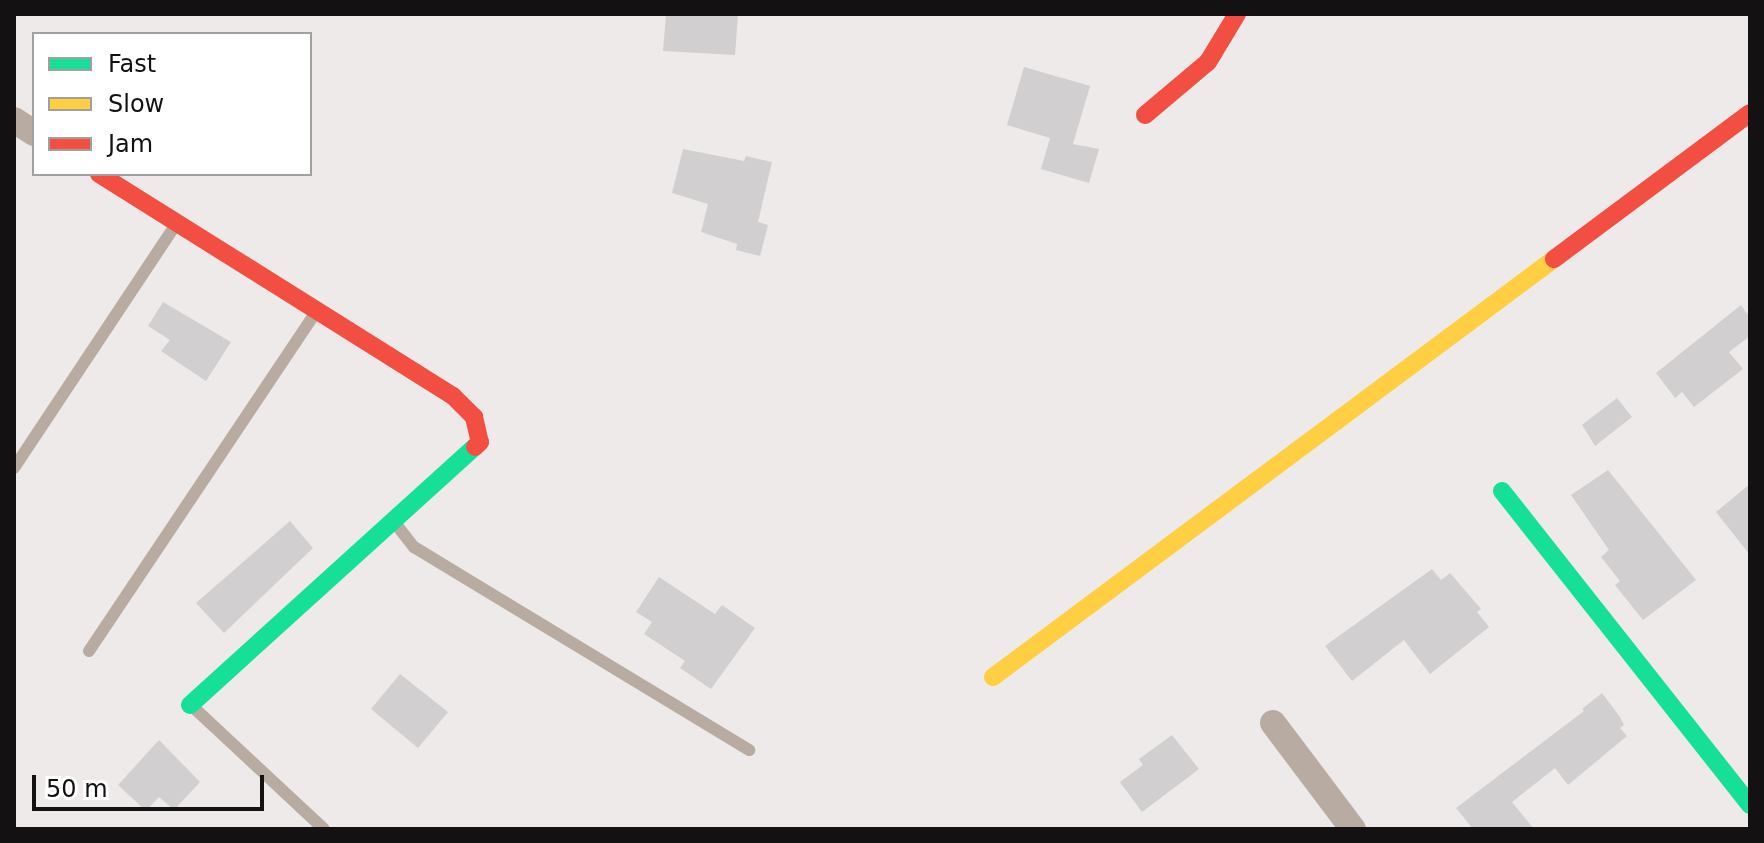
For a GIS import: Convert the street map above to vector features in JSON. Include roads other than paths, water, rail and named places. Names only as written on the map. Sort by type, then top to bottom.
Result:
[{"type":"street","points":[[1145,115],[1208,62],[1237,14]]},
{"type":"street","points":[[993,677],[1750,113]]},
{"type":"street","points":[[14,120],[32,132]]},
{"type":"street","points":[[102,176],[453,396],[474,417],[480,442],[469,456],[393,520],[190,705]]},
{"type":"street","points":[[1502,491],[1750,805]]},
{"type":"street","points":[[1273,723],[1353,829]]},
{"type":"lane","points":[[14,468],[176,222]]},
{"type":"lane","points":[[89,651],[317,310]]},
{"type":"lane","points":[[393,520],[414,547],[749,750]]},
{"type":"lane","points":[[190,705],[324,829]]}]
